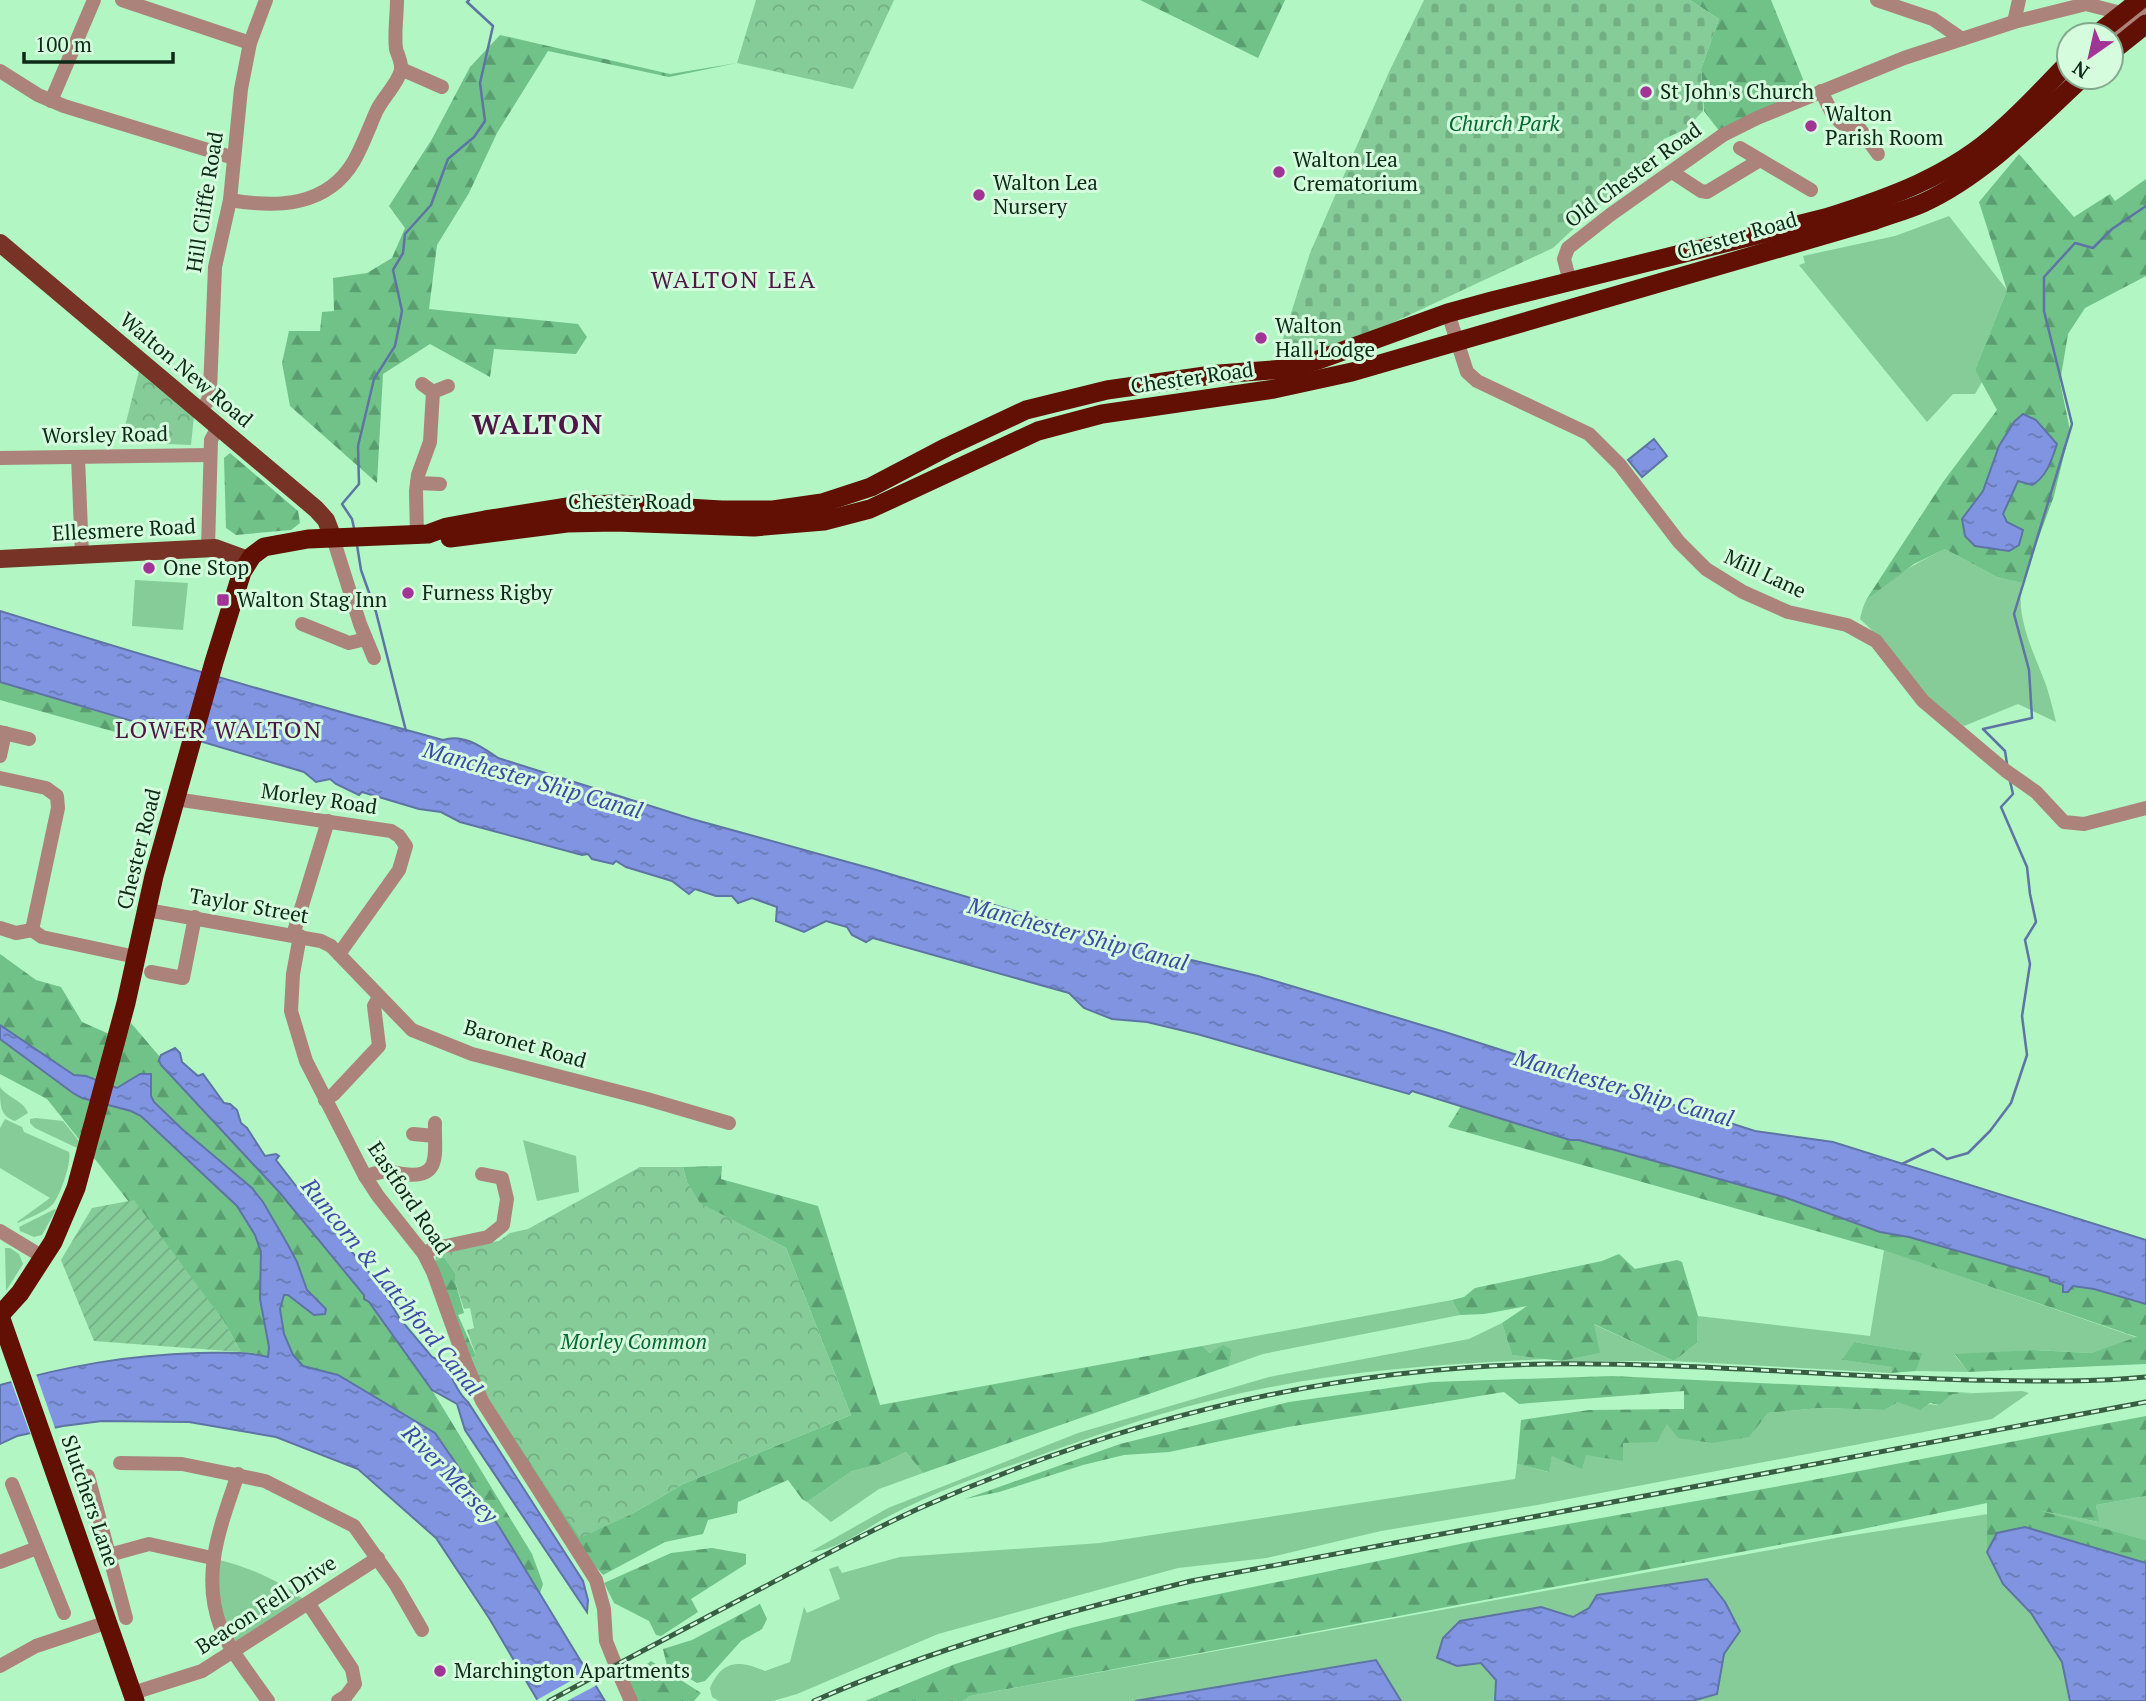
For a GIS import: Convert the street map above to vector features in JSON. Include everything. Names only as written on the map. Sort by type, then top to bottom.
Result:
[{"type":"highway","points":[[2112,21],[2140,0]]},
{"type":"highway","points":[[2125,40],[2146,24]]},
{"type":"highway","name":"Chester Road","points":[[423,535],[447,527],[580,505],[618,503],[722,510],[773,510],[822,503],[871,487],[1026,410],[1107,390],[1228,373],[1285,369],[1318,360],[1448,313],[1825,218],[1882,200],[1919,184],[1964,159],[2001,131],[2055,76]]},
{"type":"highway","name":"Chester Road","points":[[0,1316],[20,1293],[44,1257],[72,1198],[115,1047],[177,792],[212,669],[239,579],[248,560],[257,552],[272,545],[296,540],[423,535],[449,538],[567,523],[754,527],[824,521],[870,509],[1038,431],[1102,414],[1274,389],[1352,372],[1873,221],[1924,202],[1961,180],[1997,154],[2067,91]]},
{"type":"highway","name":"Slutchers Lane","points":[[0,1316],[44,1438],[117,1620],[134,1697]]},
{"type":"main road","name":"Walton New Road","points":[[0,243],[316,509],[337,538]]},
{"type":"main road","name":"Ellesmere Road","points":[[0,559],[208,548],[223,549],[248,560]]},
{"type":"street","points":[[51,102],[93,0]]},
{"type":"street","points":[[122,0],[250,43]]},
{"type":"street","name":"Hill Cliffe Road","points":[[201,412],[210,390],[215,267],[230,200],[240,89],[250,43],[267,0]]},
{"type":"street","points":[[230,200],[256,205],[282,205],[317,196],[335,184],[354,161],[380,103],[401,69],[396,43],[397,0]]},
{"type":"street","points":[[1877,0],[1933,19],[1962,39]]},
{"type":"street","points":[[2014,22],[2019,0]]},
{"type":"street","name":"Old Chester Road","points":[[1570,282],[1564,259],[1568,248],[1723,135],[1757,118],[1903,58],[2014,22],[2077,6],[2104,21]]},
{"type":"street","points":[[2125,25],[2146,13]]},
{"type":"street","points":[[1933,19],[1941,33],[1936,48]]},
{"type":"street","points":[[401,69],[442,87]]},
{"type":"street","points":[[0,71],[51,102],[234,158]]},
{"type":"street","points":[[1821,91],[1832,113],[1841,123],[1860,129],[1878,155]]},
{"type":"street","points":[[1740,148],[1811,190]]},
{"type":"street","points":[[1672,172],[1701,191],[1707,192],[1760,160]]},
{"type":"street","name":"Mill Lane","points":[[1448,313],[1467,372],[1477,381],[1589,434],[1619,466],[1679,542],[1706,569],[1743,592],[1788,612],[1847,625],[1876,641],[1923,701],[2006,771],[2036,792],[2064,822],[2084,824],[2146,808]]},
{"type":"street","points":[[423,535],[417,483],[430,442],[428,388],[448,386]]},
{"type":"street","points":[[208,548],[211,440],[218,426]]},
{"type":"street","name":"Worsley Road","points":[[0,458],[210,454]]},
{"type":"street","points":[[78,457],[82,555]]},
{"type":"street","points":[[417,483],[440,484]]},
{"type":"street","points":[[337,538],[374,658]]},
{"type":"street","points":[[302,624],[349,643],[366,639]]},
{"type":"street","points":[[0,756],[2,732],[29,739]]},
{"type":"street","points":[[0,778],[46,788],[57,796],[58,808],[32,930]]},
{"type":"street","name":"Morley Road","points":[[177,792],[391,831],[400,836],[407,846],[399,870],[339,954]]},
{"type":"street","name":"Eastford Road","points":[[328,821],[297,935],[293,974],[291,1011],[306,1061],[365,1176],[424,1254],[482,1401],[596,1580],[604,1609],[606,1641],[631,1701]]},
{"type":"street","name":"Taylor Street","points":[[147,910],[297,935],[321,941],[339,954]]},
{"type":"street","points":[[151,972],[183,978],[195,917]]},
{"type":"street","points":[[0,928],[16,933],[32,930],[42,937],[136,957]]},
{"type":"street","name":"Baronet Road","points":[[339,954],[412,1030],[472,1054],[729,1123]]},
{"type":"street","points":[[325,1100],[334,1094],[379,1046],[374,1006],[379,997]]},
{"type":"street","points":[[365,1176],[382,1171],[426,1174],[433,1167],[435,1129],[412,1134]]},
{"type":"street","points":[[424,1254],[432,1249],[488,1237],[503,1226],[507,1199],[502,1178],[482,1174]]},
{"type":"street","points":[[0,1231],[44,1257]]},
{"type":"street","points":[[120,1464],[183,1464],[265,1480],[354,1527],[378,1558],[422,1630]]},
{"type":"street","points":[[237,1474],[212,1558],[213,1592],[221,1628],[268,1701]]},
{"type":"street","points":[[0,1666],[36,1646],[117,1620],[109,1555],[88,1476]]},
{"type":"street","points":[[12,1484],[64,1613]]},
{"type":"street","points":[[109,1555],[149,1544],[212,1558]]},
{"type":"street","points":[[0,1562],[37,1548]]},
{"type":"street","name":"Beacon Fell Drive","points":[[134,1697],[202,1671],[378,1558]]},
{"type":"street","points":[[308,1603],[352,1669],[355,1684],[346,1696],[338,1701]]},
{"type":"green space","points":[[756,0],[894,0],[853,89],[737,63]]},
{"type":"green space","points":[[1140,0],[1285,0],[1258,58]]},
{"type":"green space","name":"Church Park","points":[[1424,0],[1690,0],[1719,19],[1701,69],[1703,111],[1686,129],[1664,139],[1639,167],[1553,248],[1325,352],[1276,361],[1310,253],[1389,72]]},
{"type":"green space","points":[[1690,0],[1771,0],[1807,89],[1720,132],[1704,111],[1701,69],[1719,19]]},
{"type":"green space","points":[[500,35],[670,74],[737,63],[669,77],[548,51],[497,133],[469,193],[437,245],[429,309],[578,324],[587,337],[576,354],[494,349],[490,377],[430,344],[383,374],[377,483],[290,406],[282,363],[289,331],[320,331],[322,312],[334,311],[333,278],[367,273],[392,258],[405,228],[389,206],[432,139],[470,67]]},
{"type":"green space","points":[[2019,154],[2074,217],[2110,194],[2115,201],[2146,179],[2146,276],[2085,308],[2068,334],[2060,382],[2070,430],[2054,496],[2022,583],[1997,577],[1945,549],[1914,564],[1866,600],[1943,482],[1997,410],[1975,370],[2007,290],[1979,202]]},
{"type":"green space","points":[[1949,216],[2007,290],[1975,370],[1982,382],[1975,394],[1953,394],[1927,422],[1799,265],[1805,263],[1803,256],[1895,236]]},
{"type":"green space","points":[[139,371],[194,416],[191,445],[121,442]]},
{"type":"green space","points":[[230,453],[298,511],[300,523],[291,530],[236,535],[226,528],[224,458]]},
{"type":"green space","points":[[1945,549],[1997,577],[2022,583],[2023,622],[2056,722],[2018,704],[1964,726],[1927,699],[1879,637],[1860,619],[1865,603],[1875,591],[1904,571]]},
{"type":"green space","points":[[135,580],[188,583],[183,630],[132,626]]},
{"type":"green space","points":[[0,682],[125,720],[119,733],[0,700]]},
{"type":"green space","points":[[0,954],[36,980],[61,987],[82,1022],[125,1041],[131,1023],[160,1057],[159,1061],[316,1234],[364,1295],[364,1299],[369,1302],[432,1390],[532,1554],[543,1584],[539,1596],[500,1528],[435,1433],[338,1375],[241,1352],[223,1320],[47,1099],[0,1074]]},
{"type":"green space","points":[[0,1087],[23,1105],[28,1113],[15,1121],[6,1116],[1,1104]]},
{"type":"green space","points":[[1461,1106],[1570,1140],[1579,1140],[1784,1197],[1880,1232],[1909,1237],[2049,1277],[2050,1281],[2064,1285],[2063,1292],[2073,1285],[2146,1304],[2146,1364],[1968,1372],[1955,1354],[2033,1350],[2091,1353],[2137,1337],[1883,1250],[1448,1127]]},
{"type":"green space","points":[[5,1119],[22,1127],[24,1132],[69,1152],[65,1179],[53,1204],[18,1223],[50,1198],[0,1168],[0,1128]]},
{"type":"green space","points":[[30,1119],[63,1121],[79,1141],[77,1148],[35,1128]]},
{"type":"green space","points":[[523,1140],[576,1156],[579,1192],[537,1201]]},
{"type":"green space","points":[[722,1166],[721,1179],[818,1206],[880,1405],[1202,1346],[1210,1353],[1223,1345],[1232,1350],[1229,1366],[923,1473],[906,1452],[881,1464],[852,1471],[807,1502],[788,1480],[738,1502],[737,1513],[708,1520],[703,1534],[665,1542],[603,1575],[587,1557],[482,1401],[435,1261],[444,1257],[455,1273],[464,1313],[458,1315],[476,1356],[469,1359],[632,1514],[683,1484],[851,1415],[786,1248],[699,1203],[687,1182],[683,1167]]},
{"type":"green space","name":"Morley Common","points":[[640,1167],[683,1167],[687,1182],[700,1203],[786,1248],[851,1415],[683,1484],[632,1514],[580,1538],[488,1399],[469,1359],[476,1356],[467,1330],[474,1328],[470,1308],[464,1309],[455,1273],[444,1257],[435,1261],[437,1252],[442,1249],[499,1241],[510,1233],[528,1229]]},
{"type":"green space","points":[[134,1200],[223,1320],[241,1352],[94,1341],[61,1260],[92,1208]]},
{"type":"green space","points":[[55,1209],[42,1235],[34,1237],[20,1231],[19,1227]]},
{"type":"green space","points":[[5,1248],[19,1254],[23,1264],[6,1291]]},
{"type":"green space","points":[[1884,1250],[2138,1338],[2091,1353],[2033,1350],[1955,1355],[1968,1372],[1916,1371],[1921,1353],[1854,1342],[1843,1360],[1893,1367],[1891,1373],[1674,1361],[1697,1343],[1698,1316],[1870,1336]]},
{"type":"green space","points":[[1619,1254],[1635,1269],[1677,1260],[1682,1262],[1698,1316],[1697,1343],[1674,1361],[1594,1324],[1600,1353],[1562,1361],[1512,1355],[1502,1323],[1527,1306],[1484,1314],[1460,1315],[1452,1300],[1464,1297],[1475,1288],[1602,1261]]},
{"type":"green space","points":[[1452,1300],[1460,1315],[1263,1354],[1229,1366],[1232,1350],[1210,1353],[1202,1346]]},
{"type":"green space","points":[[1502,1323],[1512,1355],[1549,1359],[1335,1376],[1251,1391],[1185,1407],[971,1480],[885,1518],[832,1547],[810,1552],[888,1508],[1078,1433],[1269,1377],[1469,1339]]},
{"type":"green space","points":[[1593,1324],[1674,1361],[1562,1361],[1599,1353]]},
{"type":"green space","points":[[1854,1342],[1922,1353],[1916,1371],[1891,1373],[1892,1367],[1842,1360]]},
{"type":"green space","points":[[1612,1376],[1972,1393],[1953,1394],[1940,1405],[1930,1403],[1920,1410],[1898,1402],[1885,1410],[1819,1408],[1768,1413],[1749,1437],[1712,1443],[1678,1438],[1667,1424],[1657,1442],[1623,1443],[1623,1461],[1586,1455],[1582,1469],[1552,1456],[1549,1472],[1517,1464],[1521,1420],[1589,1410],[1684,1409],[1684,1391],[1519,1404],[1504,1392],[1288,1427],[1169,1452],[1124,1455],[999,1492],[965,1499],[1120,1444],[1289,1402],[1432,1382]]},
{"type":"green space","points":[[2029,1393],[1992,1419],[1537,1505],[1381,1531],[1267,1558],[1178,1568],[938,1634],[797,1694],[773,1701],[719,1701],[712,1697],[710,1688],[726,1667],[740,1664],[765,1671],[790,1662],[804,1607],[807,1613],[840,1599],[829,1569],[838,1566],[842,1573],[900,1557],[1100,1543],[1515,1479],[1517,1464],[1548,1472],[1552,1456],[1586,1455],[1667,1424],[1748,1437],[1768,1413],[1819,1408],[1885,1410],[1898,1402],[1940,1405],[1953,1394]]},
{"type":"green space","points":[[2146,1416],[2146,1496],[2096,1505],[2099,1522],[2037,1510],[2146,1540],[2146,1563],[2025,1527],[1997,1533],[1987,1552],[1987,1503],[1848,1532],[970,1696],[962,1701],[865,1701],[955,1664],[1071,1628],[1161,1606],[1484,1539]]},
{"type":"green space","points":[[906,1452],[923,1473],[879,1489],[831,1522],[807,1502],[852,1471],[881,1464]]},
{"type":"green space","points":[[2146,1496],[2146,1540],[2023,1507],[2098,1522],[2096,1505]]},
{"type":"green space","points":[[1988,1514],[1987,1552],[2003,1584],[2031,1613],[2062,1662],[2070,1701],[1692,1701],[1717,1694],[1724,1654],[1739,1631],[1589,1608],[1573,1617],[1541,1607],[1457,1666],[1481,1663],[1496,1680],[1495,1701],[1401,1701],[1376,1660],[1135,1701],[960,1701],[970,1696],[1841,1537]]},
{"type":"green space","points":[[712,1548],[746,1554],[746,1564],[691,1599],[698,1612],[661,1636],[656,1635],[649,1621],[614,1603],[604,1583],[671,1553]]},
{"type":"green space","points":[[212,1558],[263,1575],[308,1603],[234,1650],[221,1628]]},
{"type":"green space","points":[[760,1604],[767,1619],[762,1629],[741,1641],[705,1681],[697,1683],[667,1666],[663,1649],[692,1640]]},
{"type":"green space","points":[[651,1661],[701,1693],[694,1701],[631,1701],[623,1682]]},
{"type":"water","points":[[2023,414],[2036,420],[2057,444],[2053,456],[2037,482],[2032,485],[2018,481],[2003,514],[2007,522],[2023,530],[2019,545],[2009,551],[1975,546],[1965,536],[1962,519],[1983,491],[1999,446],[2014,422]]},
{"type":"water","points":[[1654,439],[1667,456],[1642,477],[1628,460]]},
{"type":"water","name":"Manchester Ship Canal","points":[[0,611],[387,725],[443,740],[465,740],[498,758],[692,819],[1133,946],[1258,976],[1445,1032],[1755,1131],[1833,1142],[2146,1240],[2146,1304],[2094,1289],[2073,1286],[2068,1292],[2063,1292],[2063,1285],[2050,1281],[2049,1277],[1909,1237],[1880,1232],[1784,1197],[1579,1140],[1570,1140],[1412,1091],[1409,1094],[1197,1034],[1147,1022],[1112,1019],[1084,1008],[1069,993],[873,938],[866,942],[852,935],[847,927],[826,921],[804,932],[776,921],[777,907],[752,898],[738,903],[732,896],[716,896],[695,889],[689,894],[672,881],[626,867],[616,861],[613,864],[592,859],[588,854],[582,855],[460,822],[441,812],[419,809],[362,792],[359,795],[330,779],[316,782],[304,772],[0,682]]},
{"type":"water","name":"River Mersey","points":[[0,1025],[74,1075],[86,1076],[117,1088],[140,1074],[151,1074],[151,1096],[154,1102],[252,1188],[288,1245],[307,1290],[326,1309],[325,1314],[314,1315],[288,1295],[284,1295],[280,1309],[284,1334],[293,1355],[303,1366],[338,1375],[435,1433],[500,1528],[605,1701],[538,1701],[489,1618],[436,1538],[358,1469],[276,1437],[189,1422],[102,1421],[17,1436],[0,1444],[0,1385],[74,1367],[147,1356],[225,1353],[268,1357],[269,1347],[260,1299],[261,1252],[255,1235],[237,1206],[141,1116],[73,1093],[0,1039]]},
{"type":"water","points":[[175,1048],[180,1053],[182,1062],[198,1076],[203,1074],[224,1103],[237,1110],[241,1123],[265,1156],[279,1156],[276,1160],[296,1186],[307,1190],[308,1196],[328,1217],[346,1245],[379,1284],[400,1319],[432,1357],[444,1366],[583,1581],[588,1600],[587,1612],[465,1430],[457,1404],[432,1390],[369,1302],[364,1299],[364,1295],[280,1193],[161,1065],[161,1055]]},
{"type":"water","points":[[2025,1527],[2146,1563],[2146,1701],[2070,1701],[2062,1662],[2031,1613],[2003,1584],[1987,1552],[1997,1533]]},
{"type":"water","points":[[1707,1579],[1725,1602],[1740,1631],[1724,1654],[1717,1694],[1692,1701],[1495,1701],[1496,1680],[1481,1663],[1457,1666],[1437,1658],[1443,1638],[1460,1621],[1541,1607],[1573,1617],[1589,1608],[1597,1595]]},
{"type":"water","points":[[1376,1660],[1401,1701],[1135,1701]]},
{"type":"pier","points":[[35,1371],[56,1431],[31,1436],[10,1378]]},
{"type":"pier","points":[[590,1670],[599,1684],[567,1701],[535,1701]]},
{"type":"waterway","points":[[354,528],[352,519],[342,504],[359,484],[358,446],[374,379],[395,346],[402,311],[393,270],[403,253],[405,234],[431,205],[448,159],[474,137],[485,121],[480,83],[493,26],[467,2],[469,0]]},
{"type":"waterway","points":[[2007,764],[2005,751],[1983,729],[2032,718],[2029,670],[2014,614],[2072,424],[2044,311],[2044,277],[2075,243],[2093,248],[2112,229],[2146,206]]},
{"type":"waterway","points":[[357,545],[361,570],[376,612],[406,731]]},
{"type":"waterway","points":[[1902,1164],[1933,1149],[1947,1159],[1968,1153],[1990,1131],[2011,1103],[2027,1055],[2022,1016],[2030,964],[2025,940],[2036,922],[2027,867],[2001,807],[2013,794],[2010,781]]},
{"type":"railway","points":[[549,1701],[861,1536],[920,1508],[1070,1449],[1147,1425],[1304,1388],[1383,1376],[1544,1364],[1704,1367],[1970,1380],[2080,1381],[2146,1377]]},
{"type":"railway","points":[[814,1701],[906,1664],[1000,1633],[1191,1581],[2146,1402]]},
{"type":"place","name":"St John's Church","points":[[1646,92]]},
{"type":"place","name":"Walton Parish Room","points":[[1811,126]]},
{"type":"place","name":"Walton Lea Crematorium","points":[[1279,172]]},
{"type":"place","name":"Walton Lea Nursery","points":[[979,195]]},
{"type":"place","name":"Walton Hall Lodge","points":[[1261,338]]},
{"type":"place","name":"One Stop","points":[[149,568]]},
{"type":"place","name":"Furness Rigby","points":[[408,593]]},
{"type":"place","name":"Walton Stag Inn","points":[[223,600]]},
{"type":"place","name":"Marchington Apartments","points":[[440,1671]]},
{"type":"district","name":"WALTON LEA","points":[[734,280]]},
{"type":"district","name":"WALTON","points":[[538,424]]},
{"type":"district","name":"LOWER WALTON","points":[[219,730]]},
{"type":"water label","name":"Runcorn & Latchford Canal","points":[[392,1287]]}]
